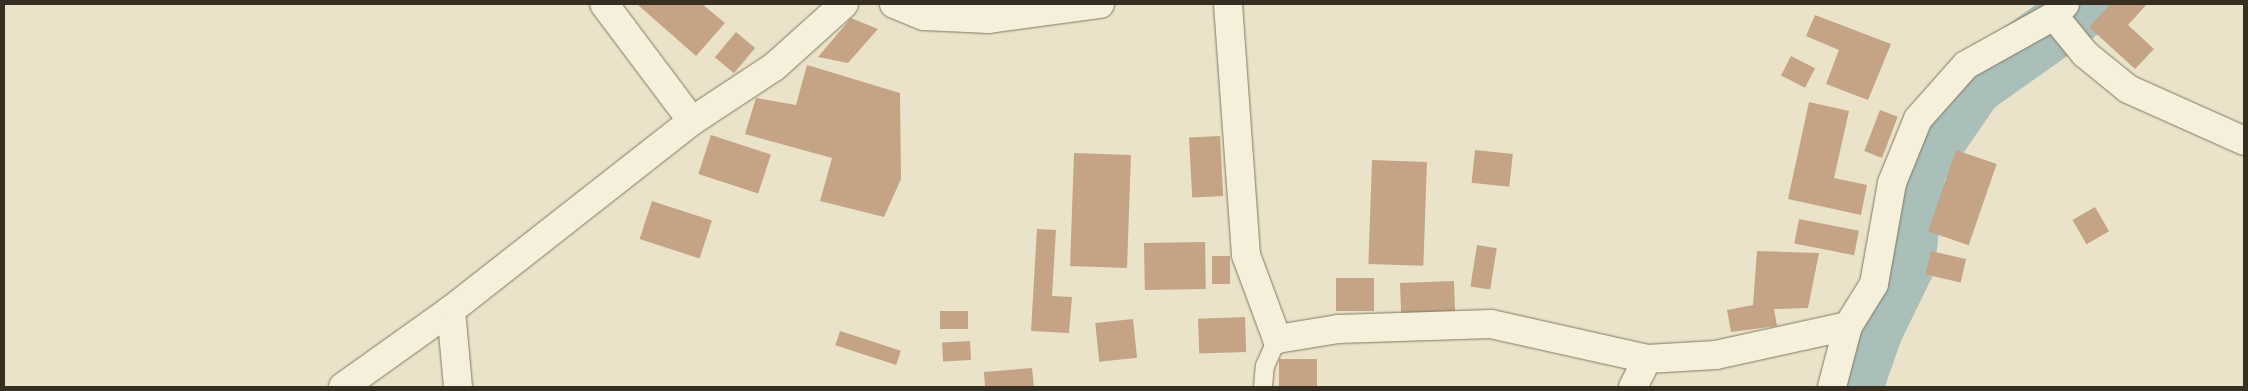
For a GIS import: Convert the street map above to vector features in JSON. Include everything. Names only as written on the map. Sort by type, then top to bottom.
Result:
[{"type":"street","points":[[604,4],[692,121]]},
{"type":"street","points":[[343,387],[451,310],[692,121],[774,67],[844,4]]},
{"type":"street","points":[[894,4],[924,16],[989,19],[1100,4]]},
{"type":"street","points":[[1228,4],[1246,256],[1276,339],[1338,329],[1491,324],[1647,359],[1716,355],[1848,326]]},
{"type":"street","points":[[1832,387],[1848,326],[1874,284],[1892,183],[1918,119],[1966,65],[2059,10],[2085,54],[2128,88],[2244,141]]},
{"type":"street","points":[[451,310],[458,387]]},
{"type":"street","points":[[1633,387],[1647,359]]},
{"type":"lane","points":[[1263,387],[1265,366],[1276,339]]},
{"type":"building","points":[[637,4],[702,4],[725,23],[696,56]]},
{"type":"building","points":[[2111,4],[2147,4],[2128,25],[2154,49],[2135,69],[2089,27]]},
{"type":"building","points":[[1815,15],[1891,44],[1868,100],[1826,84],[1839,50],[1806,36]]},
{"type":"building","points":[[851,18],[878,29],[848,63],[818,57]]},
{"type":"building","points":[[736,32],[755,48],[734,73],[715,57]]},
{"type":"building","points":[[1791,56],[1815,68],[1805,88],[1781,76]]},
{"type":"building","points":[[807,65],[900,93],[901,179],[884,217],[820,201],[832,158],[745,134],[756,98],[796,105]]},
{"type":"building","points":[[1809,102],[1849,111],[1834,178],[1867,185],[1861,215],[1788,199]]},
{"type":"building","points":[[1880,110],[1898,117],[1882,158],[1864,151]]},
{"type":"building","points":[[711,135],[771,154],[758,193],[698,174]]},
{"type":"building","points":[[1220,136],[1223,196],[1192,198],[1189,138]]},
{"type":"building","points":[[1475,150],[1513,154],[1509,187],[1472,183]]},
{"type":"building","points":[[1956,150],[1997,164],[1969,245],[1928,231]]},
{"type":"building","points":[[1074,153],[1131,155],[1127,268],[1070,266]]},
{"type":"building","points":[[1372,160],[1427,162],[1423,266],[1368,264]]},
{"type":"building","points":[[652,201],[712,220],[700,259],[640,239]]},
{"type":"building","points":[[2095,207],[2109,231],[2086,244],[2072,220]]},
{"type":"building","points":[[1799,219],[1859,231],[1854,255],[1794,244]]},
{"type":"building","points":[[1037,229],[1056,230],[1052,296],[1072,297],[1069,333],[1031,331]]},
{"type":"building","points":[[1205,242],[1206,289],[1145,290],[1144,243]]},
{"type":"building","points":[[1477,245],[1497,248],[1490,290],[1470,286]]},
{"type":"building","points":[[1757,251],[1819,253],[1808,308],[1774,309],[1777,326],[1731,332],[1727,310],[1753,305]]},
{"type":"building","points":[[1931,251],[1966,259],[1961,282],[1926,274]]},
{"type":"building","points":[[1212,256],[1230,256],[1230,284],[1212,284]]},
{"type":"building","points":[[1336,278],[1374,278],[1374,311],[1336,311]]},
{"type":"building","points":[[1454,281],[1455,312],[1401,314],[1400,283]]},
{"type":"building","points":[[940,311],[968,311],[968,329],[940,329]]},
{"type":"building","points":[[1245,317],[1246,352],[1199,354],[1198,319]]},
{"type":"building","points":[[1133,319],[1137,358],[1099,362],[1095,323]]},
{"type":"building","points":[[840,331],[901,351],[896,365],[835,345]]},
{"type":"building","points":[[970,341],[971,360],[943,361],[942,342]]},
{"type":"building","points":[[1279,359],[1317,359],[1317,387],[1279,387]]},
{"type":"building","points":[[1032,368],[1034,387],[985,387],[984,372]]},
{"type":"waterway","points":[[1853,387],[1873,330],[1905,264],[1916,169],[1973,86],[2089,4]]}]
